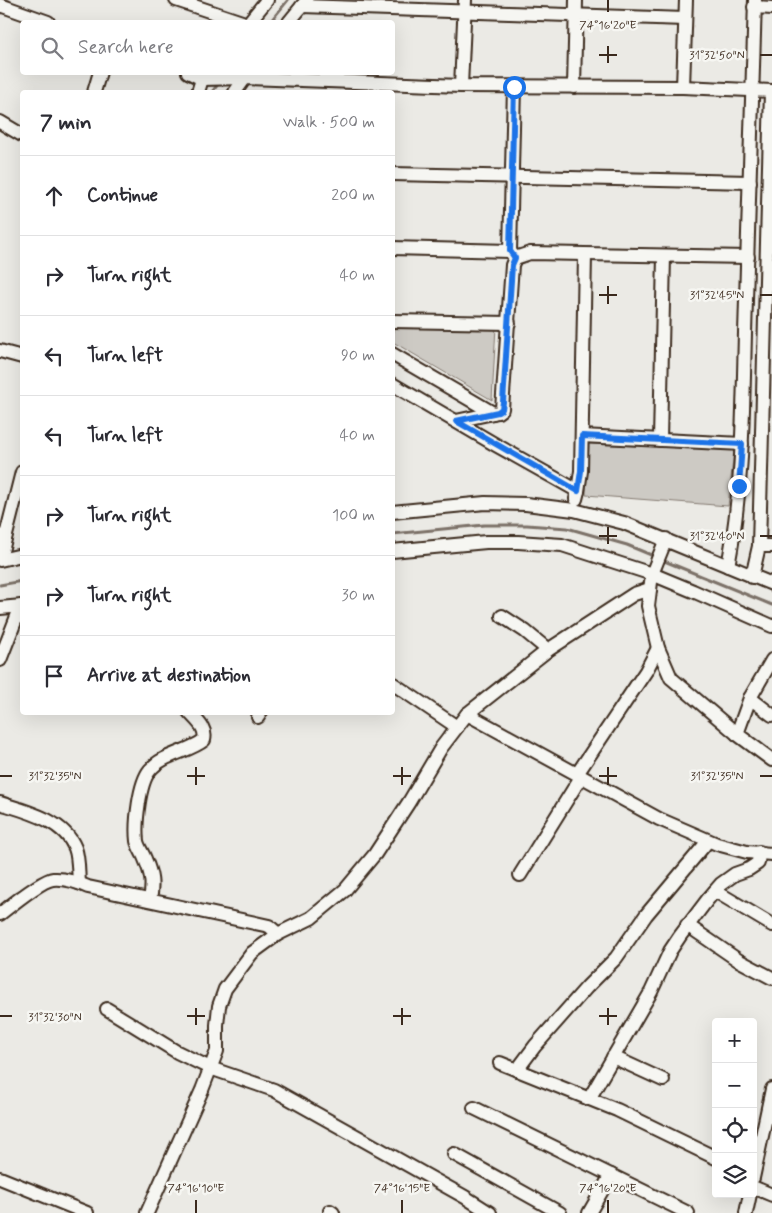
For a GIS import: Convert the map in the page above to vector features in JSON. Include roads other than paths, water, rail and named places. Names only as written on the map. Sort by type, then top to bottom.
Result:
[{"type":"street","points":[[176,0],[236,20]]},
{"type":"street","points":[[574,87],[576,0]]},
{"type":"street","points":[[683,87],[686,0]]},
{"type":"street","points":[[250,20],[264,1]]},
{"type":"street","points":[[291,20],[305,3],[465,6],[575,16],[685,19]]},
{"type":"street","points":[[728,566],[736,523],[742,444],[755,4],[772,8]]},
{"type":"street","points":[[0,5],[42,20]]},
{"type":"street","points":[[461,86],[465,6]]},
{"type":"street","points":[[95,90],[99,75]]},
{"type":"street","points":[[236,90],[245,76]]},
{"type":"street","points":[[199,90],[207,77],[245,76],[461,86],[683,87],[772,91],[766,546],[752,577]]},
{"type":"street","points":[[456,421],[493,413],[502,409],[513,255],[514,87]]},
{"type":"street","points":[[0,122],[20,134]]},
{"type":"street","points":[[395,174],[750,182]]},
{"type":"street","points":[[395,248],[513,255],[530,253],[748,257]]},
{"type":"street","points":[[574,510],[581,471],[585,255]]},
{"type":"street","points":[[660,440],[664,256]]},
{"type":"street","points":[[395,321],[509,322]]},
{"type":"street","points":[[0,353],[20,357]]},
{"type":"street","points":[[395,356],[493,413]]},
{"type":"street","points":[[395,386],[578,491]]},
{"type":"street","points":[[582,436],[742,444]]},
{"type":"street","points":[[20,480],[0,559],[20,555]]},
{"type":"street","points":[[395,512],[485,503],[526,504],[574,510],[624,523],[664,544],[728,566],[772,584]]},
{"type":"street","points":[[395,551],[486,542],[562,545],[652,572],[772,626]]},
{"type":"street","points":[[664,544],[652,572],[648,606],[658,648],[672,678],[737,734],[772,760]]},
{"type":"street","points":[[147,1213],[202,1090],[217,1050],[218,1015],[225,989],[252,953],[278,934],[311,918],[345,890],[375,854],[410,802],[441,748],[466,714],[548,650],[634,594],[650,589]]},
{"type":"street","points":[[0,608],[20,606]]},
{"type":"street","points":[[0,660],[20,611]]},
{"type":"street","points":[[502,616],[548,650]]},
{"type":"street","points":[[520,875],[579,775],[646,671],[658,648]]},
{"type":"street","points":[[737,734],[750,698],[772,660]]},
{"type":"street","points":[[395,685],[457,727]]},
{"type":"street","points":[[750,698],[772,715]]},
{"type":"street","points":[[466,714],[660,819],[717,844],[747,852],[772,854]]},
{"type":"street","points":[[150,900],[153,884],[137,843],[139,803],[142,787],[150,770],[161,761],[204,740],[203,727],[192,715]]},
{"type":"street","points":[[0,803],[38,816],[65,832],[76,850],[80,883]]},
{"type":"street","points":[[517,1070],[535,1046],[587,987],[616,958],[646,915],[708,840]]},
{"type":"street","points":[[589,1099],[651,992],[670,952],[688,925],[716,891],[735,874],[749,869],[758,863],[759,852]]},
{"type":"street","points":[[0,914],[51,879],[71,880],[88,887],[269,926],[278,934]]},
{"type":"street","points":[[716,891],[772,925]]},
{"type":"street","points":[[688,925],[738,960],[772,978]]},
{"type":"street","points":[[107,1009],[176,1052],[210,1068],[274,1090],[465,1197],[490,1213]]},
{"type":"street","points":[[613,1057],[663,1080]]},
{"type":"street","points":[[500,1063],[617,1110],[712,1156]]},
{"type":"street","points":[[757,1158],[772,1088]]},
{"type":"street","points":[[474,1108],[683,1212]]},
{"type":"street","points":[[454,1154],[560,1213]]},
{"type":"street","points":[[589,1213],[611,1175]]},
{"type":"street","points":[[0,1178],[87,1213]]},
{"type":"street","points":[[757,1189],[772,1195]]},
{"type":"street","points":[[746,1213],[749,1198]]},
{"type":"waterway","points":[[272,20],[288,0]]},
{"type":"waterway","points":[[214,90],[219,83]]},
{"type":"waterway","points":[[395,534],[484,525],[527,525],[567,528],[627,545],[656,557]]},
{"type":"waterway","points":[[662,560],[772,605]]},
{"type":"waterway","points":[[0,585],[20,581]]}]
